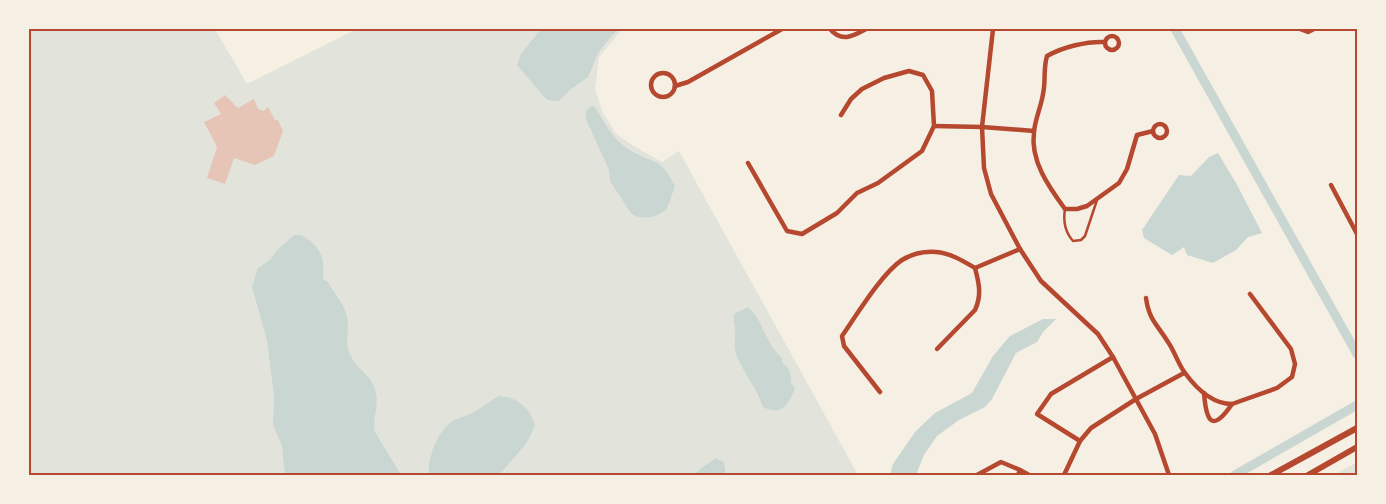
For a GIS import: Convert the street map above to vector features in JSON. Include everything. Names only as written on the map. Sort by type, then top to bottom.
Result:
[{"type":"main road","points":[[1271,475],[1357,428]]},
{"type":"main road","points":[[1308,475],[1357,447]]},
{"type":"street","points":[[675,86],[673,78],[663,73],[653,78],[651,85],[654,93],[661,97],[668,95],[674,90],[675,86],[688,82],[782,29]]},
{"type":"street","points":[[830,29],[842,37],[852,37],[866,29]]},
{"type":"street","points":[[994,29],[982,127],[984,168],[991,194],[1020,249],[1041,281],[1098,334],[1113,357],[1155,434],[1169,475]]},
{"type":"street","points":[[1300,29],[1308,32],[1314,29]]},
{"type":"street","points":[[1105,42],[1096,42],[1055,51],[1047,56],[1044,65],[1044,92],[1034,131],[1034,147],[1040,170],[1048,186],[1065,209],[1077,209],[1087,206],[1119,183],[1127,169],[1136,135],[1153,131]]},
{"type":"street","points":[[748,164],[787,231],[802,234],[837,213],[857,193],[878,183],[922,151],[934,126],[932,91],[922,76],[909,71],[884,78],[862,89],[851,99],[841,114]]},
{"type":"street","points":[[934,126],[1034,131]]},
{"type":"street","points":[[1331,185],[1357,234]]},
{"type":"street","points":[[975,268],[1020,249]]},
{"type":"street","points":[[880,392],[844,346],[842,336],[886,275],[902,260],[920,253],[937,252],[957,258],[975,268],[980,288],[975,310],[937,349]]},
{"type":"street","points":[[1146,298],[1148,312],[1173,349],[1184,373],[1216,402],[1232,404],[1277,388],[1292,377],[1295,364],[1291,349],[1250,294]]},
{"type":"street","points":[[1080,441],[1037,414],[1051,394],[1113,357]]},
{"type":"street","points":[[1064,475],[1080,441],[1091,428],[1136,399],[1184,373]]},
{"type":"street","points":[[1204,392],[1205,411],[1212,421],[1222,417],[1232,404]]},
{"type":"street","points":[[977,475],[1001,462],[1019,473],[1029,475]]},
{"type":"lane","points":[[1065,209],[1063,217],[1069,237],[1073,240],[1081,240],[1085,236],[1097,198]]},
{"type":"shaded area","points":[[29,29],[215,29],[247,84],[357,29],[622,29],[599,57],[595,89],[603,113],[616,134],[662,162],[679,151],[858,475],[29,475]]},
{"type":"shaded area","points":[[541,29],[619,29],[598,53],[588,77],[559,101],[552,101],[546,99],[517,65],[521,54]]},
{"type":"shaded area","points":[[592,106],[595,107],[609,130],[622,145],[660,165],[670,176],[675,186],[668,207],[664,211],[644,218],[631,213],[610,181],[609,170],[586,119],[586,111]]},
{"type":"shaded area","points":[[1218,153],[1262,233],[1248,237],[1236,250],[1213,263],[1187,255],[1184,247],[1172,255],[1144,238],[1142,230],[1179,175],[1191,176],[1209,157]]},
{"type":"shaded area","points":[[294,235],[306,237],[320,253],[323,262],[323,279],[328,282],[346,312],[348,326],[347,346],[350,355],[374,387],[377,398],[374,422],[375,432],[401,475],[285,475],[282,446],[273,425],[274,396],[267,340],[252,287],[258,268],[270,260],[277,250]]},
{"type":"shaded area","points":[[748,307],[753,312],[772,346],[782,358],[782,362],[790,371],[791,383],[795,388],[791,399],[780,409],[770,410],[763,407],[736,354],[734,314]]},
{"type":"shaded area","points":[[1043,319],[1056,319],[1043,332],[1037,342],[1016,353],[992,399],[985,407],[959,420],[937,436],[924,455],[916,475],[890,475],[893,464],[915,432],[935,413],[972,393],[993,356],[1010,336]]},
{"type":"shaded area","points":[[499,396],[512,399],[522,405],[530,414],[535,426],[526,444],[499,475],[429,475],[432,453],[443,430],[454,420],[471,414]]},
{"type":"shaded area","points":[[716,458],[724,462],[726,475],[694,475],[700,469]]},
{"type":"shaded area","points":[[1357,462],[1357,475],[1334,475]]},
{"type":"building","points":[[225,95],[238,108],[254,99],[258,109],[263,111],[268,107],[275,120],[278,120],[283,131],[274,156],[255,165],[234,158],[225,184],[207,178],[217,147],[204,122],[221,114],[214,103]]},
{"type":"waterway","points":[[1175,29],[1357,354]]},
{"type":"waterway","points":[[1235,475],[1357,405]]}]
